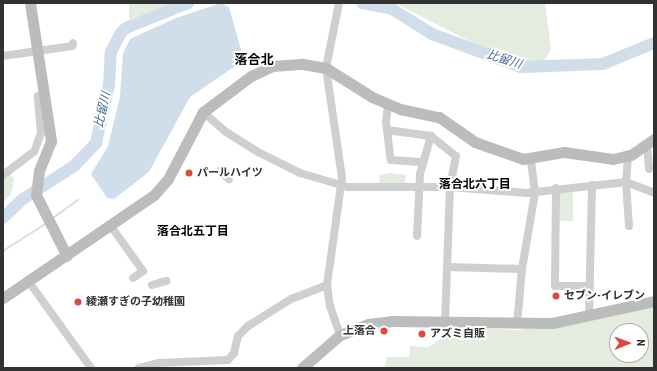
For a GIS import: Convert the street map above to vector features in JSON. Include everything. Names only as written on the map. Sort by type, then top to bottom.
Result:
[{"type":"street","points":[[30,3],[51,141],[36,190],[67,256]]},
{"type":"street","points":[[339,3],[326,68],[342,186],[328,285],[330,306],[340,335]]},
{"type":"street","points":[[3,56],[72,46],[73,43]]},
{"type":"street","points":[[3,298],[67,256],[162,188],[203,112],[251,76],[272,66],[303,64],[326,68],[363,93],[388,104],[439,117],[475,142],[518,158],[531,159],[560,152],[603,160],[628,156],[650,142]]},
{"type":"street","points":[[3,175],[34,152],[41,133],[38,96],[44,94]]},
{"type":"street","points":[[388,104],[387,130],[391,160],[424,162]]},
{"type":"street","points":[[203,112],[226,132],[260,153],[300,173],[342,186],[450,187],[535,193],[556,188],[626,182],[654,193]]},
{"type":"street","points":[[387,130],[431,136],[456,156],[450,187],[445,322]]},
{"type":"street","points":[[417,236],[419,187],[431,136]]},
{"type":"street","points":[[649,169],[650,142]]},
{"type":"street","points":[[628,156],[626,182],[629,226]]},
{"type":"street","points":[[517,324],[522,269],[535,193],[531,159]]},
{"type":"street","points":[[220,171],[229,179]]},
{"type":"street","points":[[589,316],[592,185]]},
{"type":"street","points":[[556,188],[555,286],[590,286]]},
{"type":"street","points":[[110,225],[143,271],[133,278]]},
{"type":"street","points":[[447,267],[522,269]]},
{"type":"street","points":[[152,285],[166,281]]},
{"type":"street","points":[[29,282],[91,368]]},
{"type":"street","points":[[139,368],[228,360],[234,353],[238,336],[248,326],[291,299],[328,285]]},
{"type":"street","points":[[302,368],[340,335],[368,324],[391,321],[517,324],[559,322],[654,302]]},
{"type":"shaded area","points":[[129,3],[179,3],[129,20]]},
{"type":"shaded area","points":[[395,3],[545,3],[551,49],[542,65],[481,47]]},
{"type":"shaded area","points":[[9,173],[14,179],[11,194],[3,203],[3,174]]},
{"type":"shaded area","points":[[391,173],[406,175],[405,184],[380,184],[379,175]]},
{"type":"shaded area","points":[[559,189],[573,189],[573,221],[559,221]]},
{"type":"shaded area","points":[[654,307],[654,368],[384,368],[387,357],[409,357],[410,346],[428,347],[434,344],[441,338],[442,327],[518,330],[580,323]]},
{"type":"water","points":[[221,3],[229,7],[243,57],[241,62],[190,97],[149,172],[114,199],[107,198],[91,174],[108,146],[120,97],[123,53],[130,39],[176,18]]},
{"type":"waterway","name":"比留川","points":[[3,218],[23,199],[74,166],[96,143],[109,85],[111,52],[120,34],[126,28],[188,3]]},
{"type":"waterway","name":"比留川","points":[[362,3],[392,9],[432,34],[521,67],[603,64],[654,43]]},
{"type":"waterway","points":[[53,218],[78,200]]},
{"type":"waterway","points":[[3,251],[45,224]]},
{"type":"place","name":"パールハイツ","points":[[189,173]]},
{"type":"place","name":"セブン-イレブン","points":[[556,296]]},
{"type":"place","name":"綾瀬すぎの子幼稚園","points":[[78,302]]},
{"type":"place","name":"上落合","points":[[384,331]]},
{"type":"place","name":"アズミ自販","points":[[422,334]]},
{"type":"district","name":"落合北","points":[[254,60]]},
{"type":"district","name":"落合北六丁目","points":[[475,185]]},
{"type":"district","name":"落合北五丁目","points":[[193,232]]}]
